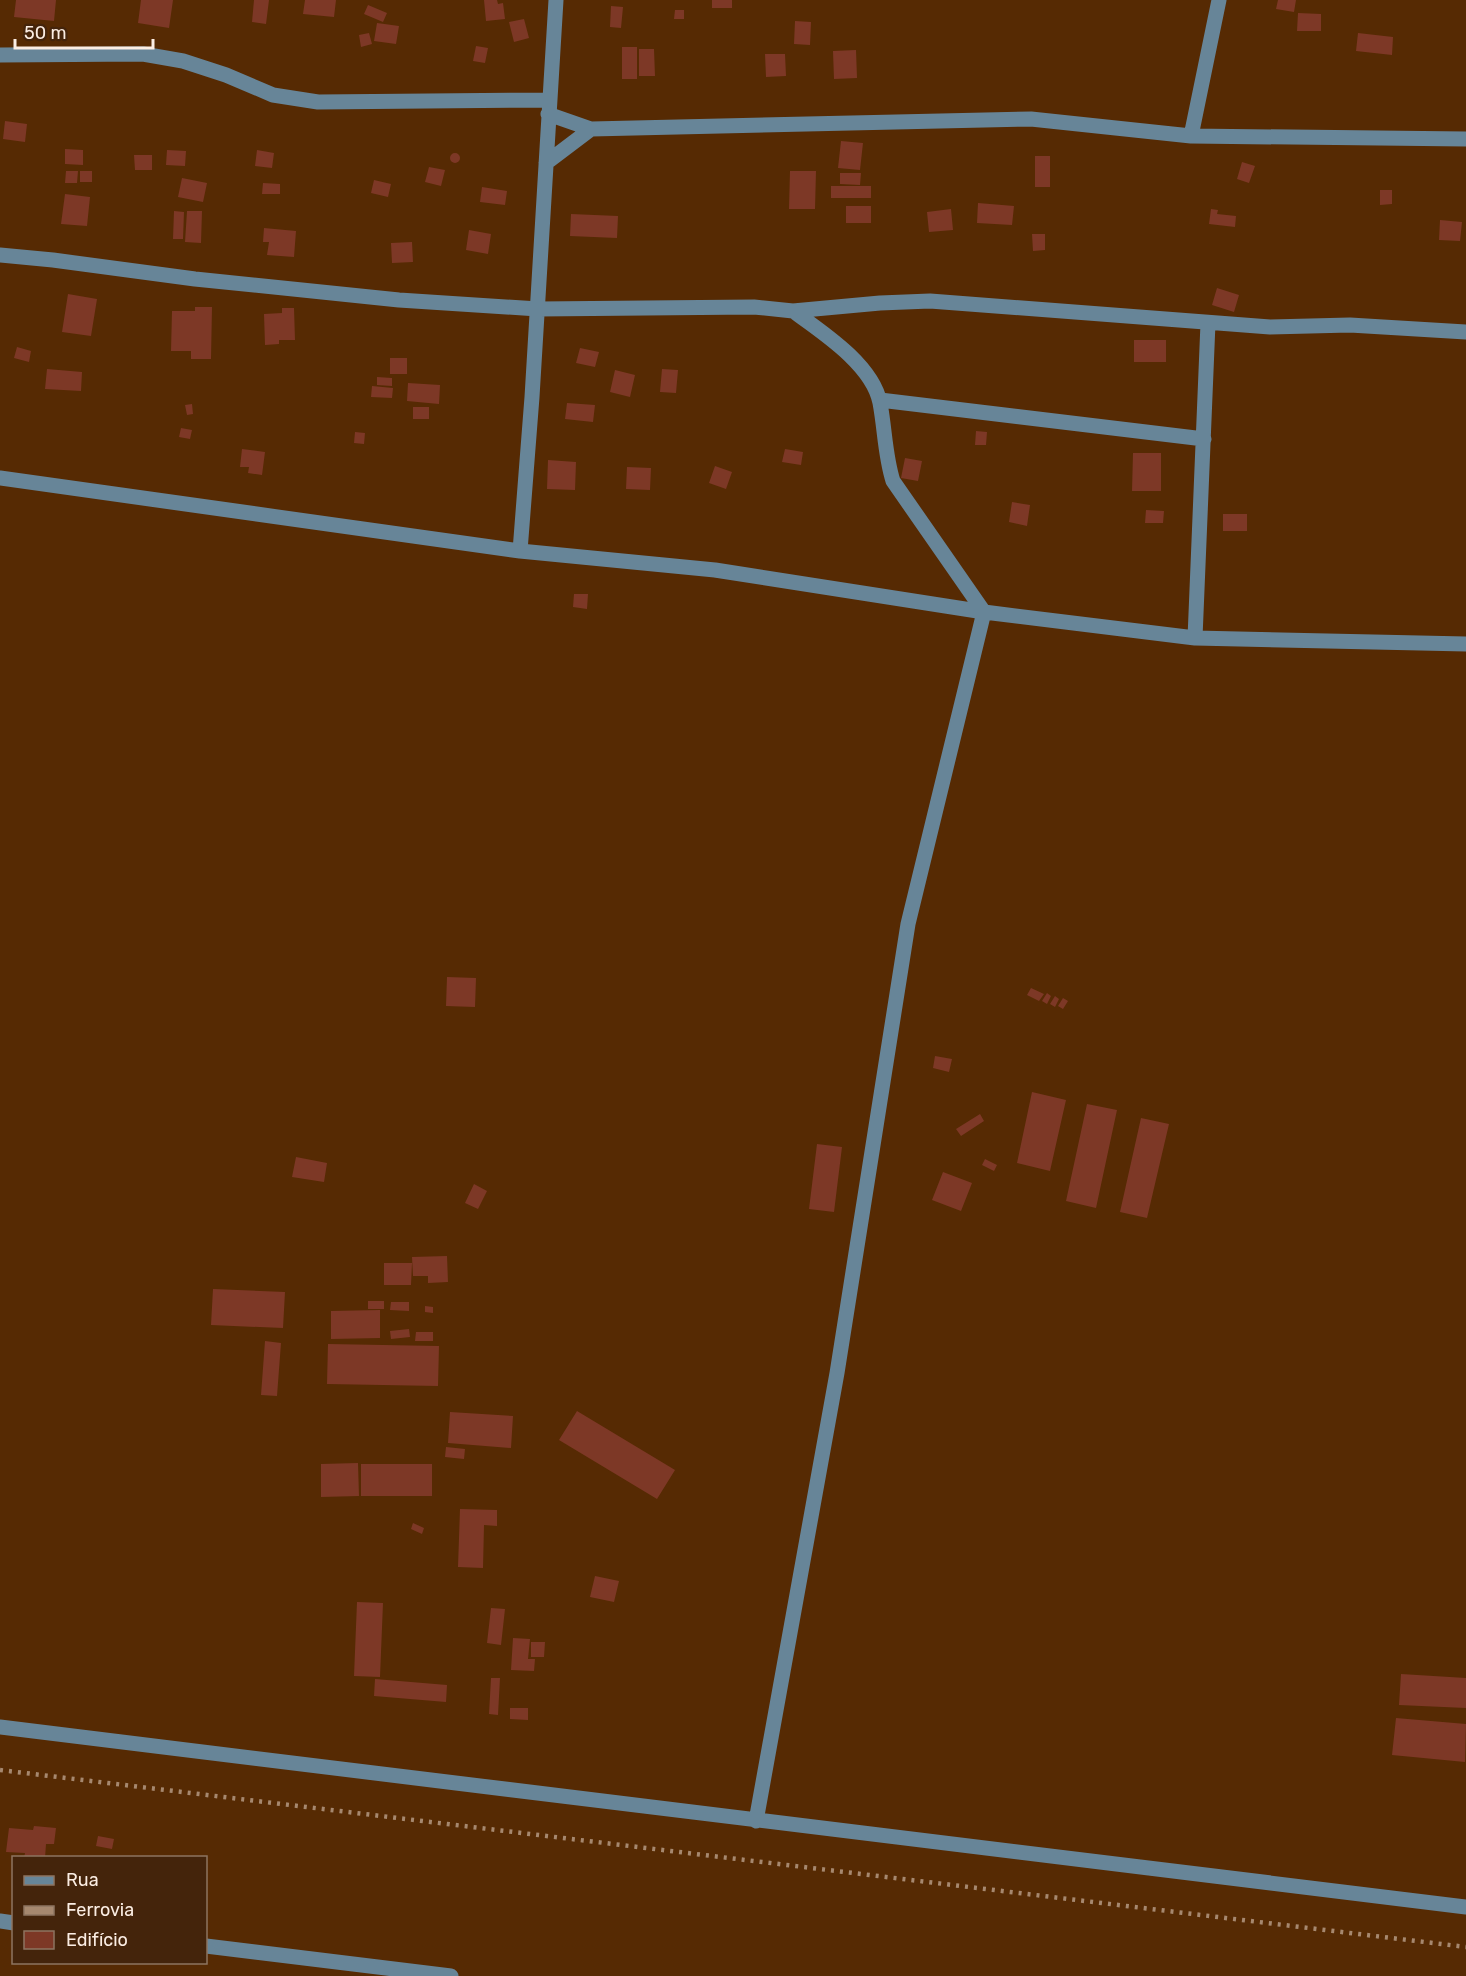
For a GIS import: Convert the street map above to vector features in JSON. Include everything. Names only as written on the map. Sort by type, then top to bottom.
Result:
[{"type":"street","points":[[520,551],[538,309],[556,0]]},
{"type":"street","points":[[1191,136],[1219,0]]},
{"type":"street","points":[[0,55],[143,54],[183,62],[226,75],[273,95],[318,102],[548,107],[591,129],[1030,119],[1191,136],[1466,139]]},
{"type":"street","points":[[546,164],[591,129]]},
{"type":"street","points":[[0,255],[195,279],[399,300],[538,309],[753,307],[793,311],[880,303],[930,302],[1270,327],[1350,325],[1466,332]]},
{"type":"street","points":[[756,1821],[837,1373],[908,924],[984,612],[893,481],[888,464],[880,400],[866,373],[837,343],[793,311]]},
{"type":"street","points":[[1195,638],[1208,323]]},
{"type":"street","points":[[880,400],[1204,439]]},
{"type":"street","points":[[0,478],[520,551],[715,570],[984,612],[1195,638],[1466,644]]},
{"type":"street","points":[[0,1727],[1466,1907]]},
{"type":"street","points":[[207,1946],[451,1976]]},
{"type":"building","points":[[16,0],[56,0],[54,21],[14,17]]},
{"type":"building","points":[[141,0],[173,0],[169,28],[138,23]]},
{"type":"building","points":[[254,0],[269,0],[266,24],[252,22]]},
{"type":"building","points":[[305,0],[336,0],[334,17],[303,14]]},
{"type":"building","points":[[484,0],[497,0],[498,4],[503,3],[505,19],[486,21]]},
{"type":"building","points":[[712,0],[732,0],[732,8],[712,8]]},
{"type":"building","points":[[1278,0],[1296,0],[1294,12],[1276,9]]},
{"type":"building","points":[[368,5],[387,13],[383,22],[364,14]]},
{"type":"building","points":[[611,6],[623,7],[621,28],[610,27]]},
{"type":"building","points":[[675,10],[684,10],[684,19],[674,19]]},
{"type":"building","points":[[1298,13],[1321,14],[1321,31],[1297,31]]},
{"type":"building","points":[[524,19],[529,38],[514,42],[509,22]]},
{"type":"building","points":[[795,21],[811,22],[810,45],[794,44]]},
{"type":"building","points":[[377,23],[399,26],[396,44],[374,41]]},
{"type":"building","points":[[369,33],[372,44],[361,47],[359,35]]},
{"type":"building","points":[[1358,33],[1393,37],[1392,55],[1356,51]]},
{"type":"building","points":[[476,46],[488,48],[485,63],[473,61]]},
{"type":"building","points":[[622,47],[637,47],[637,79],[622,79]]},
{"type":"building","points":[[639,49],[654,49],[655,76],[639,76]]},
{"type":"building","points":[[856,50],[857,78],[834,79],[833,51]]},
{"type":"building","points":[[765,54],[785,54],[786,76],[766,77]]},
{"type":"building","points":[[5,121],[27,124],[25,142],[3,139]]},
{"type":"building","points":[[841,141],[863,143],[860,170],[838,168]]},
{"type":"building","points":[[65,149],[83,150],[83,165],[65,164]]},
{"type":"building","points":[[167,150],[186,151],[185,166],[166,165]]},
{"type":"building","points":[[257,150],[274,153],[272,168],[255,166]]},
{"type":"building","points":[[455,153],[459,154],[459,162],[455,163],[451,162],[450,158],[451,154]]},
{"type":"building","points":[[134,155],[152,155],[152,170],[135,170]]},
{"type":"building","points":[[1035,156],[1050,156],[1050,187],[1035,187]]},
{"type":"building","points":[[1242,162],[1255,166],[1249,183],[1237,179]]},
{"type":"building","points":[[429,167],[445,170],[441,186],[425,182]]},
{"type":"building","points":[[66,171],[78,171],[77,183],[65,183]]},
{"type":"building","points":[[80,171],[92,171],[92,182],[80,182]]},
{"type":"building","points":[[790,171],[816,171],[815,209],[789,209]]},
{"type":"building","points":[[840,173],[861,173],[860,185],[840,184]]},
{"type":"building","points":[[182,178],[207,183],[203,202],[178,197]]},
{"type":"building","points":[[374,180],[391,184],[388,197],[371,193]]},
{"type":"building","points":[[263,183],[280,184],[280,194],[262,194]]},
{"type":"building","points":[[831,186],[871,186],[871,198],[831,198]]},
{"type":"building","points":[[482,187],[507,191],[505,205],[480,202]]},
{"type":"building","points":[[1380,190],[1392,190],[1392,204],[1380,205]]},
{"type":"building","points":[[65,194],[90,197],[87,226],[61,224]]},
{"type":"building","points":[[978,203],[1014,206],[1012,225],[977,223]]},
{"type":"building","points":[[846,206],[871,206],[871,223],[846,223]]},
{"type":"building","points":[[951,209],[953,230],[929,232],[927,212]]},
{"type":"building","points":[[1211,209],[1218,210],[1217,214],[1236,216],[1235,227],[1209,224]]},
{"type":"building","points":[[174,211],[184,212],[183,239],[173,239]]},
{"type":"building","points":[[187,211],[202,211],[201,243],[185,242]]},
{"type":"building","points":[[571,214],[618,216],[617,238],[570,236]]},
{"type":"building","points":[[1440,220],[1462,222],[1460,241],[1439,240]]},
{"type":"building","points":[[264,228],[296,231],[294,257],[267,255],[269,242],[263,242]]},
{"type":"building","points":[[469,230],[491,234],[488,254],[466,250]]},
{"type":"building","points":[[1032,234],[1045,234],[1045,250],[1033,251]]},
{"type":"building","points":[[412,242],[413,262],[392,263],[391,243]]},
{"type":"building","points":[[1217,288],[1239,295],[1234,312],[1212,305]]},
{"type":"building","points":[[68,294],[97,299],[91,336],[62,332]]},
{"type":"building","points":[[195,307],[212,307],[211,359],[191,359],[191,351],[171,351],[172,311],[195,311]]},
{"type":"building","points":[[282,308],[294,308],[295,340],[279,340],[279,344],[265,345],[264,314],[282,313]]},
{"type":"building","points":[[1134,340],[1166,340],[1166,362],[1134,362]]},
{"type":"building","points":[[17,347],[31,351],[29,362],[14,358]]},
{"type":"building","points":[[580,348],[599,352],[595,367],[576,363]]},
{"type":"building","points":[[390,358],[407,358],[407,374],[390,374]]},
{"type":"building","points":[[47,369],[82,372],[81,391],[45,389]]},
{"type":"building","points":[[662,369],[678,370],[676,393],[660,392]]},
{"type":"building","points":[[615,370],[635,375],[630,397],[610,392]]},
{"type":"building","points":[[377,377],[392,378],[392,386],[377,385]]},
{"type":"building","points":[[408,383],[440,385],[439,404],[407,401]]},
{"type":"building","points":[[372,386],[393,388],[392,398],[371,397]]},
{"type":"building","points":[[567,403],[595,405],[593,422],[565,419]]},
{"type":"building","points":[[192,404],[193,414],[187,415],[185,405]]},
{"type":"building","points":[[413,407],[429,407],[429,419],[413,419]]},
{"type":"building","points":[[181,428],[192,430],[190,439],[179,437]]},
{"type":"building","points":[[976,431],[987,432],[986,445],[975,445]]},
{"type":"building","points":[[355,432],[365,433],[364,444],[354,443]]},
{"type":"building","points":[[242,449],[265,452],[262,475],[248,473],[249,467],[240,467]]},
{"type":"building","points":[[785,449],[803,452],[801,465],[782,462]]},
{"type":"building","points":[[1133,453],[1161,453],[1161,491],[1132,491]]},
{"type":"building","points":[[905,458],[922,461],[918,481],[901,478]]},
{"type":"building","points":[[548,460],[576,462],[575,490],[547,489]]},
{"type":"building","points":[[715,466],[732,472],[726,489],[709,483]]},
{"type":"building","points":[[627,467],[651,468],[650,490],[626,489]]},
{"type":"building","points":[[1012,502],[1030,505],[1027,526],[1009,522]]},
{"type":"building","points":[[1146,510],[1164,511],[1163,523],[1145,523]]},
{"type":"building","points":[[1223,514],[1247,514],[1247,531],[1223,531]]},
{"type":"building","points":[[574,594],[588,594],[587,609],[573,607]]},
{"type":"building","points":[[447,977],[476,978],[475,1007],[446,1006]]},
{"type":"building","points":[[1031,988],[1044,994],[1039,1001],[1027,995]]},
{"type":"building","points":[[1047,993],[1051,996],[1047,1004],[1042,1001]]},
{"type":"building","points":[[1055,996],[1059,999],[1055,1007],[1050,1004]]},
{"type":"building","points":[[1063,998],[1068,1001],[1063,1009],[1058,1006]]},
{"type":"building","points":[[935,1056],[952,1059],[949,1072],[933,1068]]},
{"type":"building","points":[[1032,1092],[1066,1100],[1050,1171],[1017,1163]]},
{"type":"building","points":[[1087,1104],[1117,1110],[1096,1208],[1066,1201]]},
{"type":"building","points":[[980,1114],[984,1121],[961,1136],[956,1129]]},
{"type":"building","points":[[1141,1118],[1169,1124],[1147,1218],[1120,1212]]},
{"type":"building","points":[[817,1144],[842,1147],[834,1212],[809,1209]]},
{"type":"building","points":[[296,1157],[327,1163],[324,1182],[292,1177]]},
{"type":"building","points":[[985,1159],[997,1165],[994,1171],[982,1165]]},
{"type":"building","points":[[943,1172],[972,1183],[961,1211],[932,1200]]},
{"type":"building","points":[[474,1184],[487,1191],[478,1209],[465,1203]]},
{"type":"building","points":[[447,1256],[448,1282],[428,1283],[428,1276],[413,1276],[412,1257]]},
{"type":"building","points":[[384,1263],[412,1263],[411,1285],[384,1285]]},
{"type":"building","points":[[213,1289],[285,1292],[283,1328],[211,1325]]},
{"type":"building","points":[[368,1301],[384,1301],[384,1309],[368,1309]]},
{"type":"building","points":[[391,1302],[409,1302],[409,1311],[390,1310]]},
{"type":"building","points":[[425,1306],[433,1307],[433,1313],[425,1312]]},
{"type":"building","points":[[380,1310],[380,1338],[331,1339],[331,1311]]},
{"type":"building","points":[[409,1329],[410,1337],[391,1339],[390,1331]]},
{"type":"building","points":[[416,1332],[433,1332],[433,1341],[415,1341]]},
{"type":"building","points":[[265,1341],[281,1343],[277,1396],[261,1395]]},
{"type":"building","points":[[328,1344],[439,1346],[438,1386],[327,1384]]},
{"type":"building","points":[[577,1411],[675,1470],[657,1499],[559,1440]]},
{"type":"building","points":[[450,1412],[513,1416],[511,1448],[448,1443]]},
{"type":"building","points":[[446,1447],[465,1449],[464,1459],[445,1457]]},
{"type":"building","points":[[358,1463],[359,1496],[321,1497],[321,1464]]},
{"type":"building","points":[[361,1464],[432,1464],[432,1496],[361,1496]]},
{"type":"building","points":[[460,1509],[497,1510],[497,1526],[484,1525],[483,1568],[458,1567]]},
{"type":"building","points":[[413,1523],[424,1528],[422,1534],[411,1529]]},
{"type":"building","points":[[595,1576],[619,1581],[614,1602],[590,1597]]},
{"type":"building","points":[[357,1602],[383,1603],[380,1677],[354,1676]]},
{"type":"building","points":[[491,1608],[505,1609],[501,1645],[487,1643]]},
{"type":"building","points":[[513,1638],[530,1639],[528,1659],[535,1659],[534,1671],[511,1670]]},
{"type":"building","points":[[531,1642],[545,1642],[544,1657],[531,1657]]},
{"type":"building","points":[[1401,1674],[1466,1678],[1466,1708],[1399,1705]]},
{"type":"building","points":[[491,1678],[500,1678],[498,1715],[489,1714]]},
{"type":"building","points":[[375,1679],[447,1685],[446,1702],[374,1696]]},
{"type":"building","points":[[510,1708],[528,1708],[528,1720],[510,1719]]},
{"type":"building","points":[[1396,1718],[1466,1724],[1465,1762],[1392,1755]]},
{"type":"building","points":[[34,1826],[56,1828],[54,1844],[46,1844],[45,1856],[24,1856],[25,1853],[6,1852],[9,1828],[33,1830]]},
{"type":"building","points":[[98,1836],[114,1839],[112,1849],[96,1846]]},
{"type":"railway","points":[[0,1770],[1466,1947]]}]
